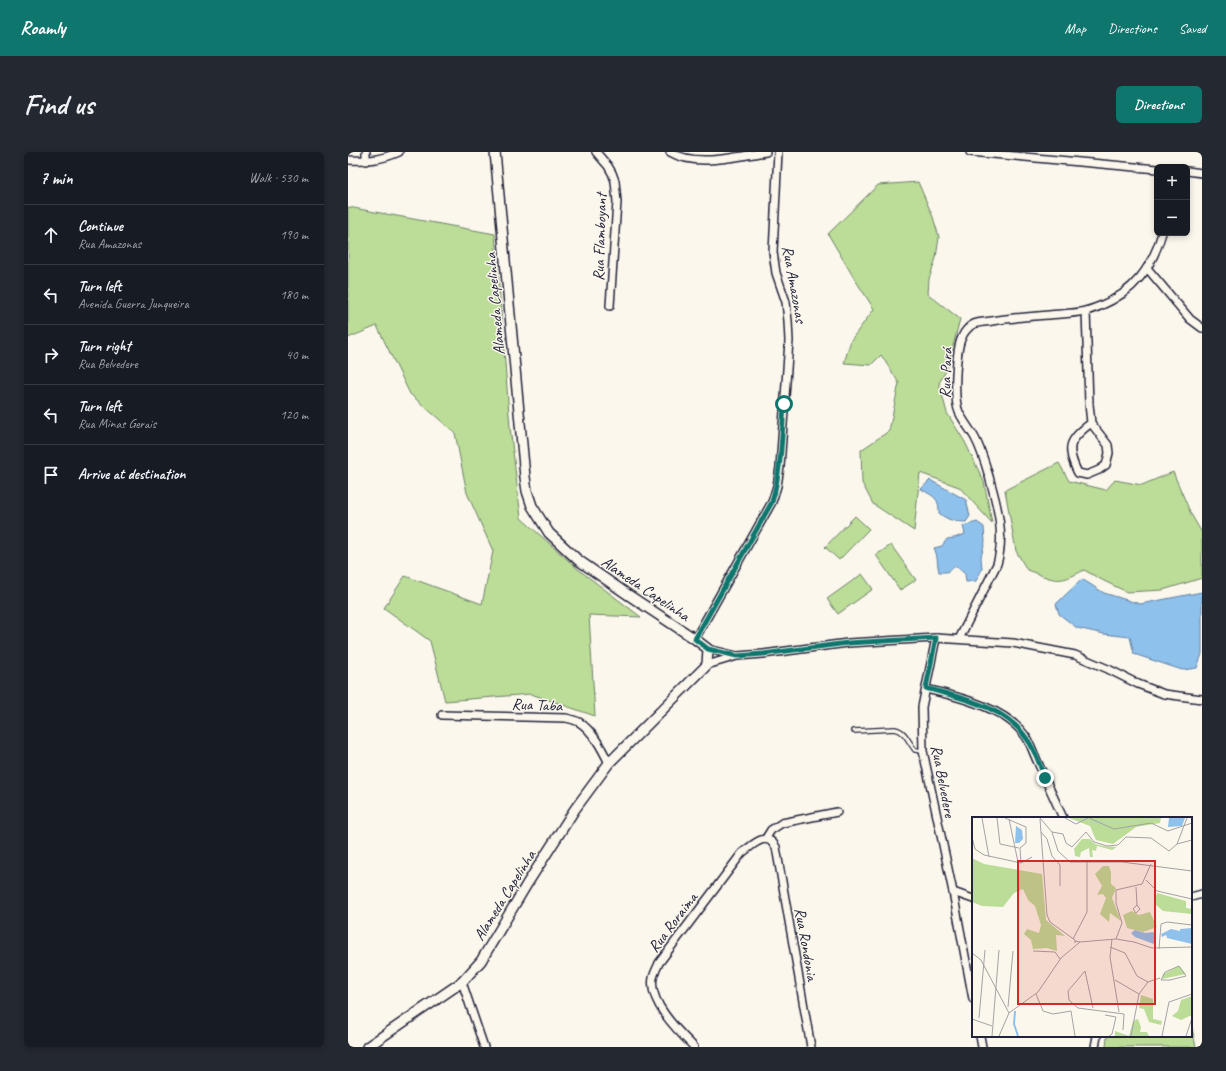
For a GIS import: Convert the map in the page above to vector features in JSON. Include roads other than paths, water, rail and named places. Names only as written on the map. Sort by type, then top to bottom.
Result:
[{"type":"street","points":[[366,152],[366,161]]},
{"type":"street","points":[[348,160],[366,161],[386,158],[399,152]]},
{"type":"street","name":"Alameda Capelinha","points":[[495,152],[525,477],[527,491],[532,506],[550,533],[578,560],[708,649]]},
{"type":"street","name":"Rua Flamboyant","points":[[596,152],[612,173],[617,202],[610,306]]},
{"type":"street","points":[[670,152],[692,160],[709,160],[766,152]]},
{"type":"street","name":"Rua Amazonas","points":[[695,639],[772,502],[777,486],[780,467],[789,341],[786,302],[776,273],[772,252],[778,152]]},
{"type":"street","points":[[970,152],[1154,168]]},
{"type":"street","points":[[1190,171],[1202,173]]},
{"type":"street","name":"Rua Pará","points":[[959,639],[997,564],[1001,537],[998,508],[984,459],[974,437],[958,411],[956,394],[957,370],[959,343],[962,334],[975,323],[998,319],[1086,311],[1108,302],[1124,293],[1136,282],[1147,268],[1158,248],[1161,236]]},
{"type":"street","points":[[1147,268],[1190,319],[1202,328]]},
{"type":"street","points":[[1086,311],[1091,423],[1108,445],[1109,453],[1106,465],[1088,475],[1078,473],[1071,460],[1070,448],[1082,430],[1091,423]]},
{"type":"street","points":[[737,656],[708,649],[707,665],[737,656],[848,643],[936,638],[1013,643],[1075,655],[1138,684],[1164,694],[1202,699]]},
{"type":"street","name":"Rua Belvedere","points":[[936,638],[922,707],[923,751],[953,892],[972,994]]},
{"type":"street","name":"Alameda Capelinha","points":[[367,1047],[462,982],[481,961],[527,884],[571,815],[609,763],[707,665]]},
{"type":"street","points":[[926,688],[969,700],[989,708],[1006,718],[1016,727],[1027,739],[1063,817]]},
{"type":"street","name":"Rua Taba","points":[[442,715],[566,718],[578,721],[601,748],[609,763]]},
{"type":"street","name":"Rua Roraima","points":[[694,1047],[668,1020],[655,994],[652,979],[658,963],[742,853],[759,840],[766,838],[771,830],[782,824],[837,812]]},
{"type":"street","name":"Rua Rondonia","points":[[766,838],[773,841],[776,847],[811,1047]]},
{"type":"street","points":[[953,892],[972,899]]},
{"type":"street","points":[[1192,897],[1202,894]]},
{"type":"street","points":[[462,982],[484,1047]]},
{"type":"street","points":[[980,1037],[982,1047]]},
{"type":"street","points":[[1095,1047],[1097,1037]]},
{"type":"lane","points":[[854,731],[900,730],[915,750],[923,751]]},
{"type":"water","points":[[930,480],[966,500],[970,516],[966,522],[951,520],[939,513],[937,500],[921,489]]},
{"type":"water","points":[[977,522],[984,527],[985,542],[981,557],[982,569],[976,581],[966,582],[965,574],[956,566],[947,572],[939,572],[934,548],[942,546],[947,539],[965,534],[963,526]]},
{"type":"water","points":[[1082,579],[1104,593],[1140,604],[1202,592],[1202,654],[1197,668],[1182,670],[1134,654],[1130,637],[1104,634],[1077,628],[1059,614],[1056,604]]}]
